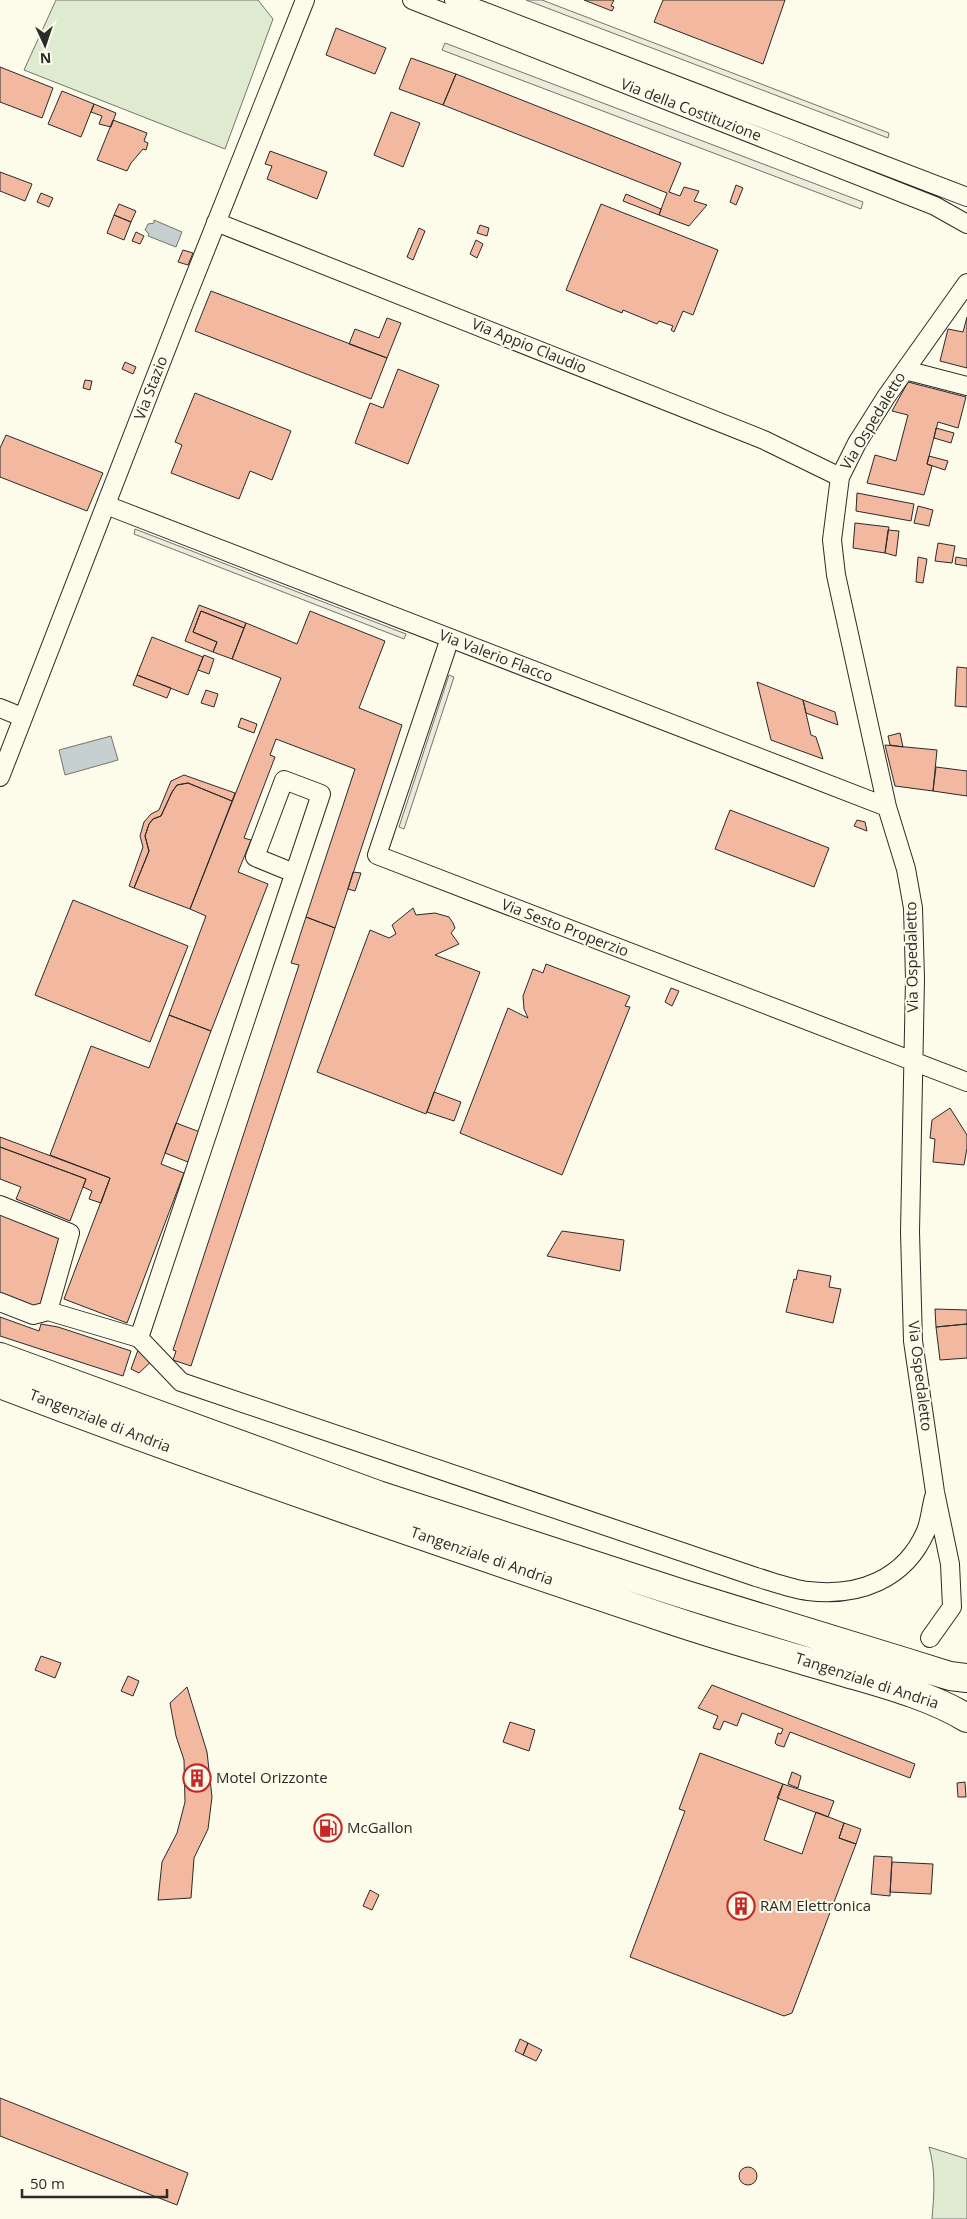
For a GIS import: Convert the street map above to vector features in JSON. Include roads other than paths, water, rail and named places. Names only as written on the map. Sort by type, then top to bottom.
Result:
[{"type":"main road","name":"Tangenziale di Andria","points":[[0,1357],[378,1495],[718,1605],[950,1676],[967,1678]]},
{"type":"main road","name":"Tangenziale di Andria","points":[[0,1384],[151,1441],[431,1539],[706,1631],[934,1701],[967,1718]]},
{"type":"street","name":"Via Stazio","points":[[0,777],[216,222],[305,0]]},
{"type":"street","name":"Via della Costituzione","points":[[412,0],[936,206],[967,224]]},
{"type":"street","name":"Via della Costituzione","points":[[454,0],[967,197]]},
{"type":"street","name":"Via Appio Claudio","points":[[216,222],[764,440],[840,477]]},
{"type":"street","name":"Via Ospedaletto","points":[[930,1638],[952,1607],[950,1564],[935,1492],[913,1341],[910,1232],[915,979],[913,908],[906,869],[887,807],[836,575],[832,540],[840,477],[862,435],[904,370],[967,283]]},
{"type":"street","points":[[904,370],[967,386]]},
{"type":"street","name":"Via Valerio Flacco","points":[[106,505],[887,807]]},
{"type":"street","name":"Via Sesto Properzio","points":[[450,638],[377,855],[967,1082]]},
{"type":"street","points":[[0,708],[22,717]]},
{"type":"street","points":[[139,1338],[321,794],[284,780],[254,857],[294,873]]},
{"type":"street","points":[[0,1205],[70,1232],[48,1311]]},
{"type":"street","points":[[0,1302],[33,1315],[48,1311],[139,1338],[181,1382],[738,1571],[807,1591],[851,1592],[887,1578],[911,1555],[926,1531],[935,1492]]},
{"type":"place","name":"Motel Orizzonte","points":[[197,1778]]},
{"type":"place","name":"McGallon","points":[[328,1828]]},
{"type":"place","name":"RAM Elettronica","points":[[741,1906]]}]
